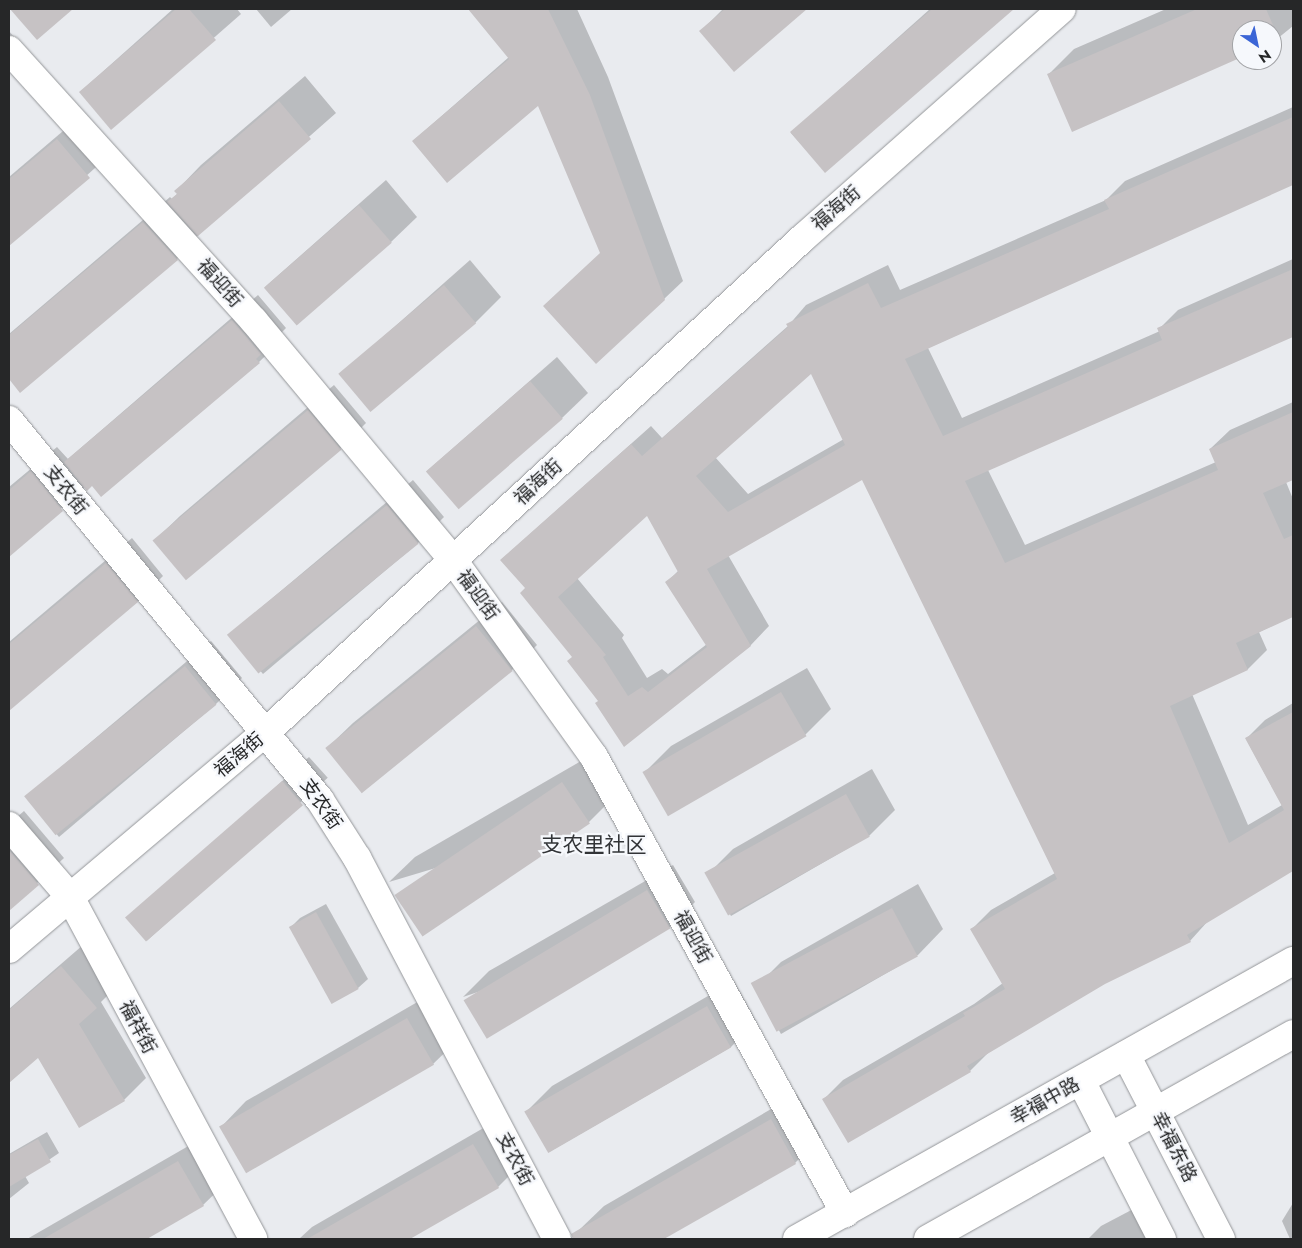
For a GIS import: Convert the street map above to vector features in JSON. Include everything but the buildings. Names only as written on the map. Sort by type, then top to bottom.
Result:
[{"type":"street","name":"福海街","points":[[9,949],[266,732],[804,237],[1062,9]]},
{"type":"street","name":"福迎街","points":[[9,50],[254,321],[453,560],[594,757],[844,1213]]},
{"type":"street","name":"支农街","points":[[9,420],[320,800],[357,858],[557,1239]]},
{"type":"street","name":"福祥街","points":[[9,826],[70,897],[253,1239]]},
{"type":"street","name":"幸福中路","points":[[797,1239],[1293,961]]},
{"type":"street","points":[[928,1239],[1293,1034]]},
{"type":"street","name":"幸福东路","points":[[1126,1056],[1221,1239]]},
{"type":"street","points":[[1081,1081],[1162,1239]]},
{"type":"district","name":"支农里社区","points":[[594,845]]}]
